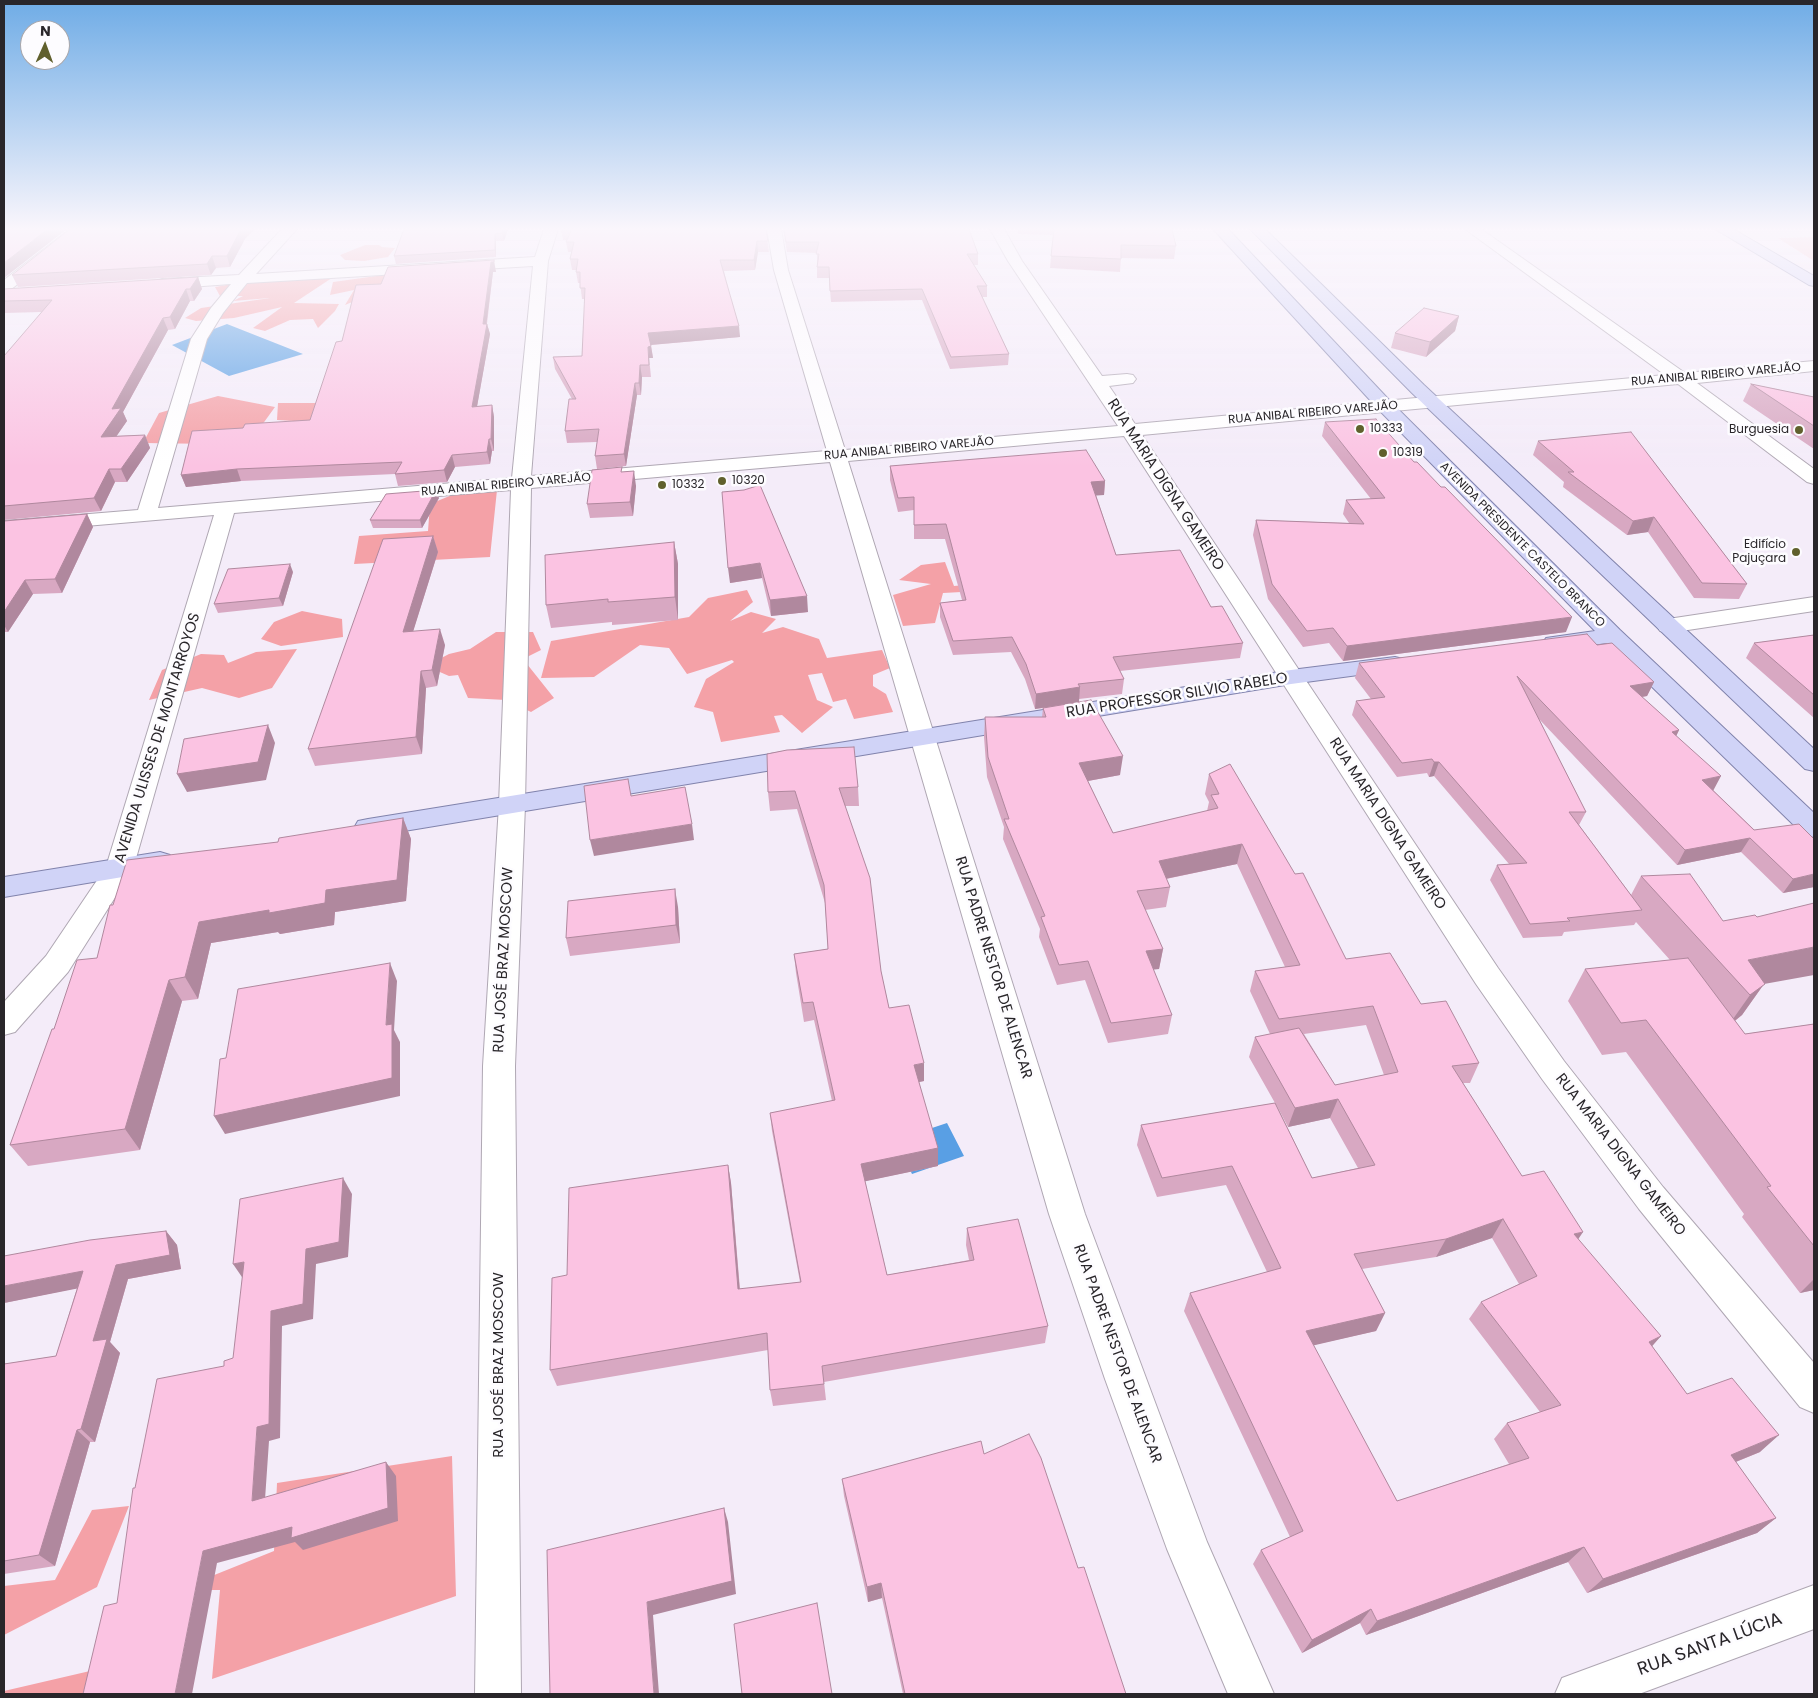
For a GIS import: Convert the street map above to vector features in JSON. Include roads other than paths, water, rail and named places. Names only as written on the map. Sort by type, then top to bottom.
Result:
[{"type":"main road","name":"AVENIDA PRESIDENTE CASTELO BRANCO","points":[[1294,308],[1386,407],[1612,635],[1814,828]]},
{"type":"main road","points":[[1337,308],[1433,403],[1814,763]]},
{"type":"main road","points":[[1534,645],[1612,635]]},
{"type":"main road","name":"RUA PROFESSOR SILVIO RABELO","points":[[345,832],[1291,677],[1417,661]]},
{"type":"main road","points":[[4,887],[188,858]]},
{"type":"street","points":[[146,515],[199,339],[219,308]]},
{"type":"street","name":"RUA JOSÉ BRAZ MOSCOW","points":[[498,1694],[499,1066],[512,805],[521,484],[537,308]]},
{"type":"street","name":"RUA PADRE NESTOR DE ALENCAR","points":[[793,308],[1067,1214],[1125,1379],[1188,1549],[1251,1694]]},
{"type":"street","name":"RUA MARIA DIGNA GAMEIRO","points":[[1047,308],[1129,429],[1487,976],[1553,1070],[1651,1198],[1814,1393]]},
{"type":"street","points":[[1583,308],[1814,478]]},
{"type":"street","name":"RUA ANIBAL RIBEIRO VAREJÃO","points":[[4,527],[838,456],[1433,403],[1814,366]]},
{"type":"street","points":[[1098,382],[1127,379]]},
{"type":"street","name":"AVENIDA ULISSES DE MONTARROYOS","points":[[4,1022],[57,964],[119,869],[226,508]]},
{"type":"street","points":[[1668,626],[1814,604]]},
{"type":"street","name":"RUA SANTA LÚCIA","points":[[1578,1694],[1814,1607]]},
{"type":"water","points":[[227,324],[303,354],[229,376],[172,345]]},
{"type":"water","points":[[947,1123],[964,1156],[912,1174],[896,1140]]},
{"type":"place","name":"10333","points":[[1360,429]]},
{"type":"place","name":"Burguesia","points":[[1799,430]]},
{"type":"place","name":"10319","points":[[1383,453]]},
{"type":"place","name":"10320","points":[[722,481]]},
{"type":"place","name":"10332","points":[[662,485]]},
{"type":"place","name":"Edifício Pajuçara","points":[[1796,552]]}]
